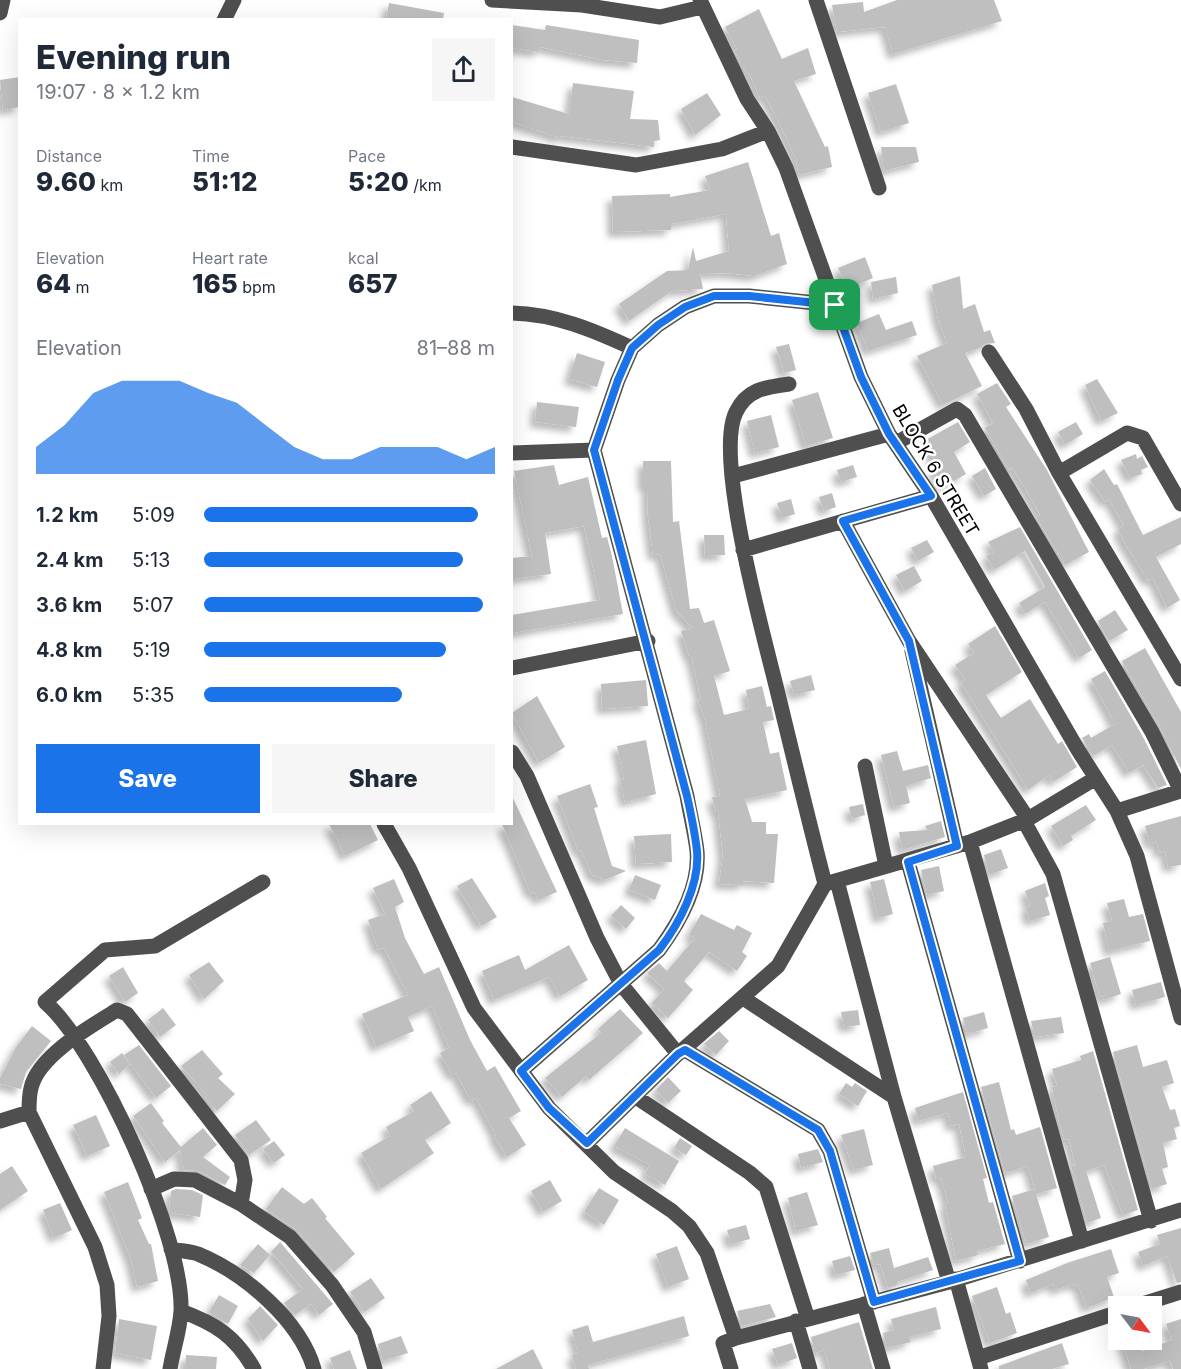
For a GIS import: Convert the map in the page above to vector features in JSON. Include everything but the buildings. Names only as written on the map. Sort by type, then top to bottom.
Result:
[{"type":"street","points":[[0,13],[3,0]]},
{"type":"street","points":[[225,18],[234,0]]},
{"type":"street","points":[[492,0],[582,5],[660,17],[701,3]]},
{"type":"street","points":[[816,0],[879,188]]},
{"type":"street","name":"BLOCK 6 STREET","points":[[701,3],[747,99],[768,131],[786,168],[861,377],[892,439],[931,496],[1015,643],[1117,811],[1137,856],[1181,1018]]},
{"type":"street","points":[[513,147],[636,165],[722,149],[768,131]]},
{"type":"street","points":[[521,1071],[659,950],[676,927],[689,898],[697,854],[687,796],[648,641],[594,450],[618,380],[632,348],[658,325],[685,307],[714,296],[749,296],[835,305]]},
{"type":"street","points":[[513,313],[547,316],[590,329],[632,348]]},
{"type":"street","points":[[989,352],[1026,409],[1059,473],[1181,679]]},
{"type":"street","points":[[789,384],[756,389],[739,406],[735,414],[731,449],[743,550],[831,883],[894,1097],[980,1363],[1108,1316]]},
{"type":"street","points":[[733,476],[892,439],[957,409],[965,415],[1152,732],[1181,791],[1117,811]]},
{"type":"street","points":[[1059,473],[1127,433],[1143,438],[1181,504]]},
{"type":"street","points":[[513,453],[594,450]]},
{"type":"street","points":[[743,550],[931,496]]},
{"type":"street","points":[[843,521],[909,641],[1026,820],[1053,874],[1151,1221]]},
{"type":"street","points":[[513,668],[648,641]]},
{"type":"street","points":[[909,641],[964,844],[1083,1241]]},
{"type":"street","points":[[513,754],[527,776],[597,938],[621,984],[681,1052],[818,1130],[830,1151],[884,1369]]},
{"type":"street","points":[[865,766],[886,866]]},
{"type":"street","points":[[587,1143],[681,1052],[778,966],[831,883],[964,844],[1026,820],[1096,778]]},
{"type":"street","points":[[385,825],[409,868],[474,1008],[549,1108],[614,1172],[672,1211],[689,1226],[707,1253],[736,1338]]},
{"type":"street","points":[[908,862],[1020,1261]]},
{"type":"street","points":[[170,1369],[181,1311],[165,1224],[114,1104],[74,1037],[45,1002],[105,950],[155,946],[263,882]]},
{"type":"street","points":[[743,998],[894,1097]]},
{"type":"street","points":[[103,1369],[109,1316],[106,1285],[95,1247],[29,1112],[31,1088],[38,1072],[74,1037],[117,1010],[127,1014],[241,1160],[245,1180],[241,1204]]},
{"type":"street","points":[[636,1097],[750,1173],[766,1187],[802,1320],[810,1369]]},
{"type":"street","points":[[0,1121],[29,1112]]},
{"type":"street","points":[[150,1189],[174,1179],[195,1180],[241,1204],[290,1237],[332,1285],[364,1332],[375,1369]]},
{"type":"street","points":[[731,1369],[723,1343],[736,1338],[953,1281],[1181,1210]]},
{"type":"street","points":[[171,1249],[197,1254],[231,1272],[281,1311],[311,1359],[314,1369]]},
{"type":"street","points":[[1162,1298],[1181,1292]]},
{"type":"street","points":[[181,1311],[212,1323],[241,1347],[254,1369]]},
{"type":"route","points":[[714,296],[749,296],[835,305],[861,377],[889,434],[931,496],[843,521],[909,641],[957,846],[908,862],[1020,1261],[874,1302],[830,1151],[818,1130],[685,1050],[678,1054],[587,1143],[549,1108],[521,1071],[659,950],[676,927],[689,898],[697,854],[687,796],[648,641],[594,450],[610,410],[618,380],[632,348],[658,325],[685,307],[714,296]]}]
